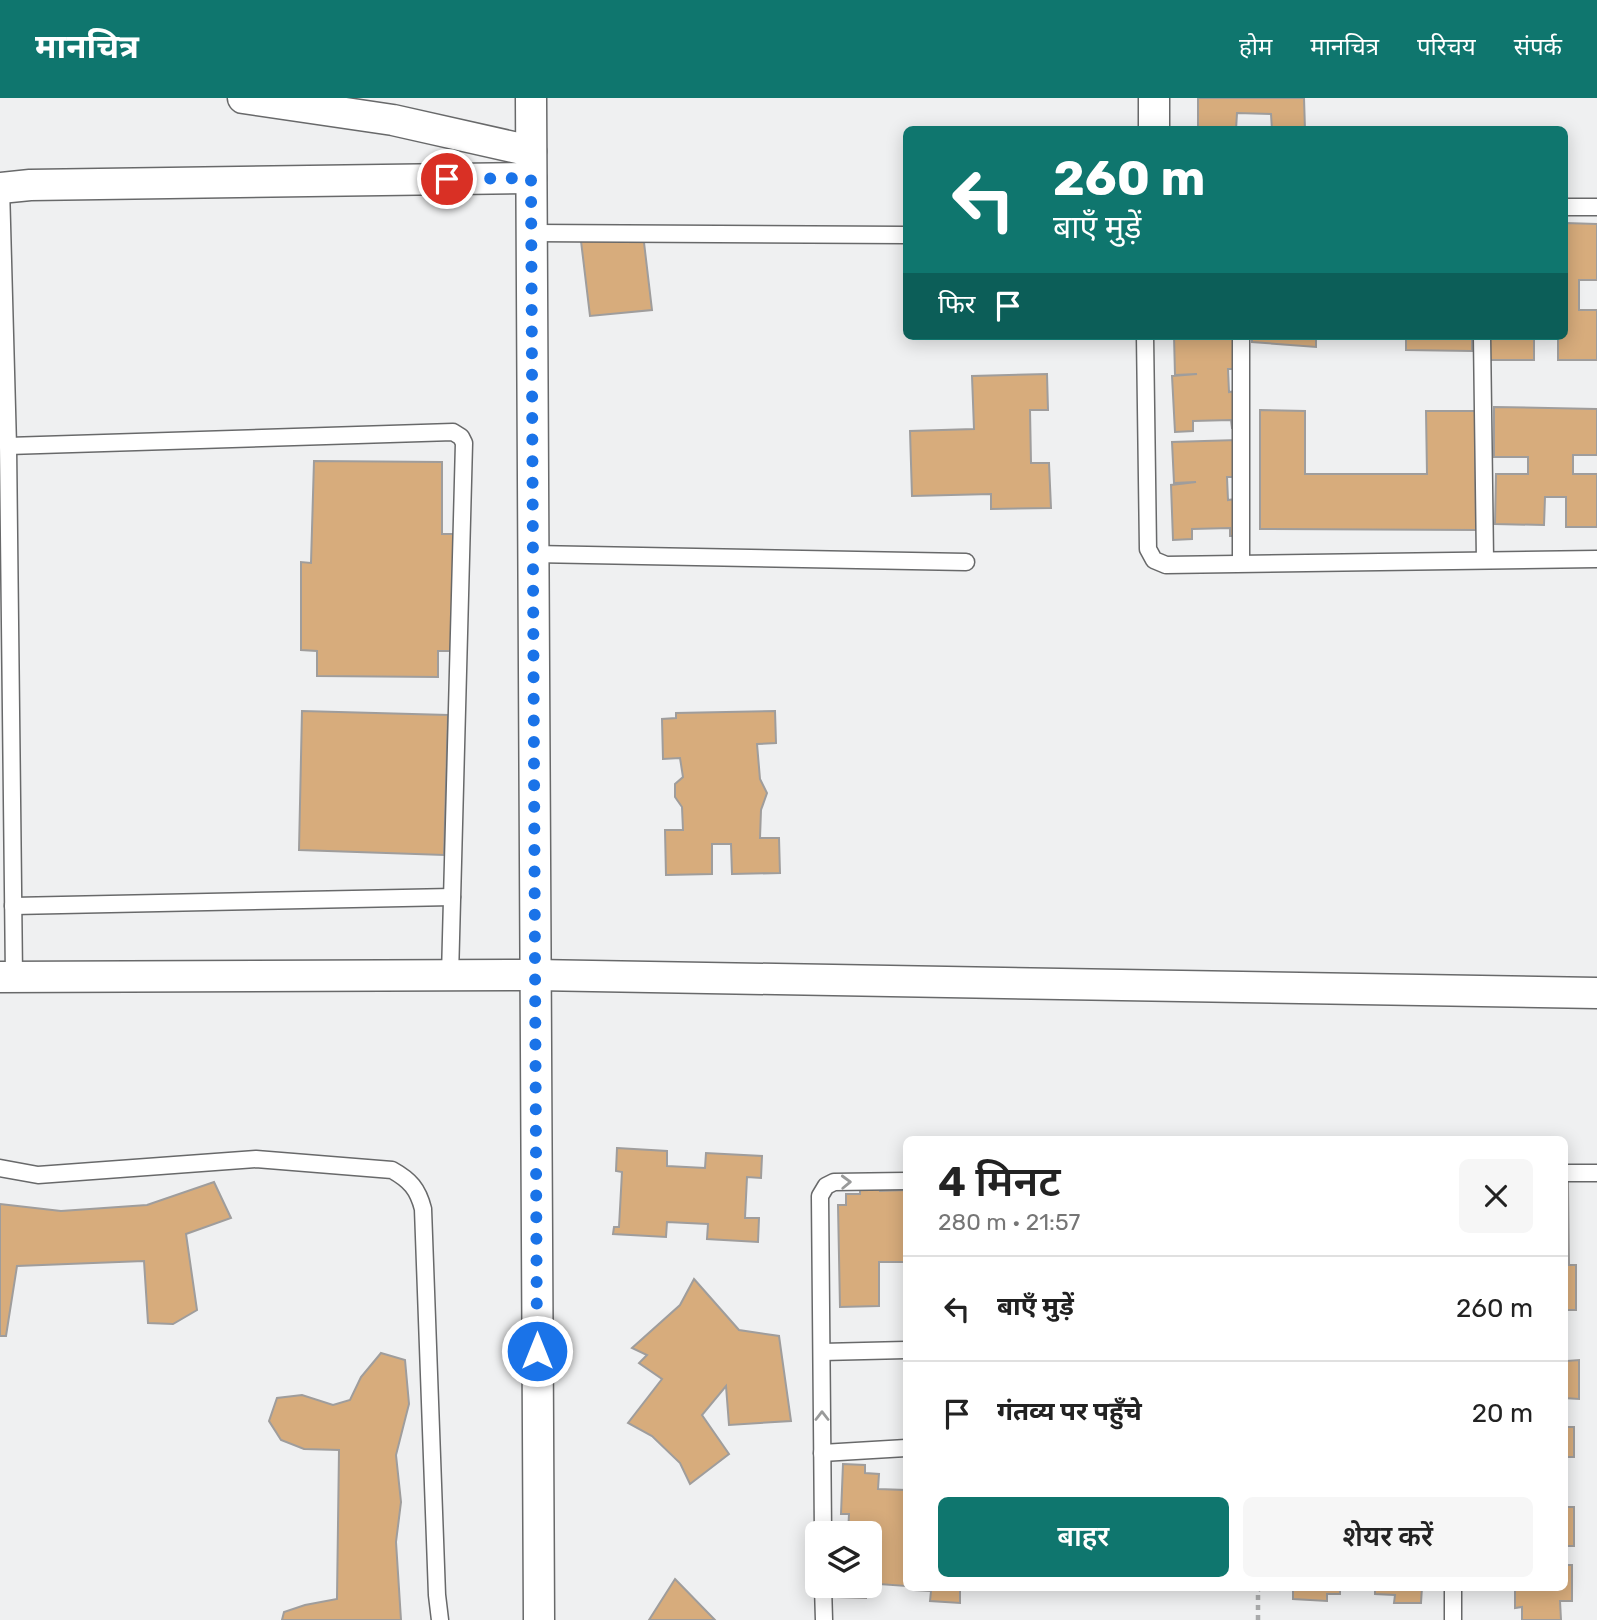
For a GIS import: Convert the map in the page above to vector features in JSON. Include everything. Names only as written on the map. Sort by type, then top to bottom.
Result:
[{"type":"street","points":[[243,98],[393,120],[531,164]]},
{"type":"street","points":[[531,98],[538,1620]]},
{"type":"street","points":[[1154,98],[1154,126]]},
{"type":"street","points":[[1,188],[531,164]]},
{"type":"street","points":[[7,977],[535,975],[1597,993]]},
{"type":"lane","points":[[1,188],[8,446],[13,905],[7,977]]},
{"type":"lane","points":[[1568,206],[1597,207]]},
{"type":"lane","points":[[531,233],[903,235]]},
{"type":"lane","points":[[1145,340],[1147,549],[1154,560],[1166,565],[1597,559]]},
{"type":"lane","points":[[1241,340],[1241,563]]},
{"type":"lane","points":[[1482,340],[1485,561]]},
{"type":"lane","points":[[8,446],[453,432],[461,437],[464,443],[450,975]]},
{"type":"lane","points":[[533,554],[967,562]]},
{"type":"lane","points":[[13,905],[452,897]]},
{"type":"lane","points":[[0,1168],[38,1175],[256,1159],[392,1170],[410,1180],[419,1194],[423,1209],[440,1620]]},
{"type":"lane","points":[[1568,1173],[1597,1173]]},
{"type":"lane","points":[[823,1521],[820,1196],[826,1186],[834,1182],[903,1181]]},
{"type":"lane","points":[[822,1352],[903,1350]]},
{"type":"lane","points":[[822,1452],[903,1448]]},
{"type":"lane","points":[[1453,1620],[1454,1591]]},
{"type":"lane","points":[[823,1598],[824,1620]]},
{"type":"path","points":[[1258,1591],[1258,1620]]},
{"type":"building","points":[[1198,98],[1304,98],[1305,126],[1272,126],[1271,114],[1237,113],[1236,126],[1198,126]]},
{"type":"building","points":[[1568,223],[1597,224],[1597,280],[1579,280],[1579,310],[1597,310],[1597,360],[1558,360],[1558,340],[1568,340]]},
{"type":"building","points":[[643,234],[652,310],[590,316],[581,241]]},
{"type":"building","points":[[1174,340],[1238,340],[1236,369],[1228,369],[1229,392],[1237,391],[1239,428],[1232,428],[1231,420],[1193,421],[1193,431],[1175,432],[1172,376],[1197,374],[1175,375]]},
{"type":"building","points":[[1316,340],[1316,347],[1252,342]]},
{"type":"building","points":[[1406,340],[1472,340],[1472,351],[1406,350]]},
{"type":"building","points":[[1488,340],[1534,340],[1534,360],[1488,360]]},
{"type":"building","points":[[1047,374],[1048,410],[1030,410],[1031,463],[1049,463],[1051,508],[991,509],[991,494],[912,496],[910,431],[974,429],[972,376]]},
{"type":"building","points":[[1494,407],[1597,409],[1597,455],[1573,455],[1573,474],[1597,474],[1597,527],[1566,527],[1566,497],[1545,497],[1544,525],[1495,524],[1496,474],[1528,474],[1528,457],[1494,457]]},
{"type":"building","points":[[1260,410],[1305,411],[1305,474],[1427,474],[1426,411],[1475,411],[1476,530],[1260,529]]},
{"type":"building","points":[[1237,440],[1238,477],[1227,477],[1228,500],[1236,499],[1237,536],[1230,536],[1230,528],[1192,529],[1192,539],[1173,540],[1171,485],[1196,482],[1174,483],[1172,442]]},
{"type":"building","points":[[314,461],[442,462],[442,534],[455,534],[455,651],[438,651],[438,677],[317,676],[317,651],[301,650],[301,562],[311,563]]},
{"type":"building","points":[[302,711],[448,715],[444,855],[299,850]]},
{"type":"building","points":[[775,711],[776,743],[757,744],[760,779],[767,793],[761,810],[760,838],[779,838],[780,873],[732,874],[731,844],[712,844],[712,874],[666,875],[665,830],[683,830],[682,807],[675,797],[675,784],[683,777],[680,758],[663,759],[662,719],[676,718],[676,713]]},
{"type":"building","points":[[617,1148],[667,1151],[667,1166],[705,1168],[706,1153],[762,1156],[761,1178],[747,1177],[745,1218],[759,1218],[758,1242],[707,1239],[708,1224],[667,1222],[666,1237],[613,1234],[614,1227],[619,1227],[622,1172],[616,1171]]},
{"type":"building","points":[[214,1182],[231,1218],[186,1234],[197,1310],[173,1324],[148,1323],[144,1261],[17,1266],[6,1336],[0,1336],[0,1204],[61,1211],[147,1205]]},
{"type":"building","points":[[860,1183],[880,1183],[880,1191],[903,1190],[903,1262],[879,1262],[879,1306],[840,1307],[838,1205],[846,1205],[846,1194],[860,1194]]},
{"type":"building","points":[[1568,1183],[1569,1265],[1576,1265],[1576,1310],[1568,1310]]},
{"type":"building","points":[[694,1279],[739,1330],[779,1336],[791,1421],[729,1425],[726,1386],[702,1415],[729,1454],[690,1484],[680,1463],[652,1436],[628,1423],[662,1379],[639,1363],[647,1355],[632,1348],[680,1305]]},
{"type":"building","points":[[381,1353],[405,1360],[409,1404],[396,1455],[401,1502],[396,1542],[401,1620],[282,1620],[284,1612],[337,1599],[339,1450],[304,1449],[281,1440],[269,1421],[277,1398],[302,1395],[333,1405],[350,1400],[361,1377]]},
{"type":"building","points":[[1579,1360],[1579,1399],[1568,1398],[1568,1361]]},
{"type":"building","points":[[1568,1427],[1574,1427],[1574,1457],[1568,1457]]},
{"type":"building","points":[[843,1464],[865,1465],[865,1473],[879,1474],[878,1489],[903,1490],[903,1586],[882,1584],[882,1521],[849,1521],[849,1514],[841,1514]]},
{"type":"building","points":[[1568,1507],[1574,1507],[1574,1546],[1568,1546]]},
{"type":"building","points":[[1568,1565],[1572,1565],[1572,1601],[1560,1601],[1561,1620],[1522,1620],[1522,1607],[1515,1608],[1515,1591],[1568,1591]]},
{"type":"building","points":[[675,1579],[715,1620],[649,1620]]},
{"type":"building","points":[[931,1591],[960,1591],[960,1603],[930,1601]]},
{"type":"building","points":[[1293,1591],[1340,1591],[1340,1594],[1327,1594],[1327,1601],[1293,1599]]},
{"type":"building","points":[[1375,1591],[1422,1591],[1421,1603],[1394,1603],[1395,1595],[1375,1594]]},
{"type":"route","points":[[447,179],[531,178],[537,1351]]}]
